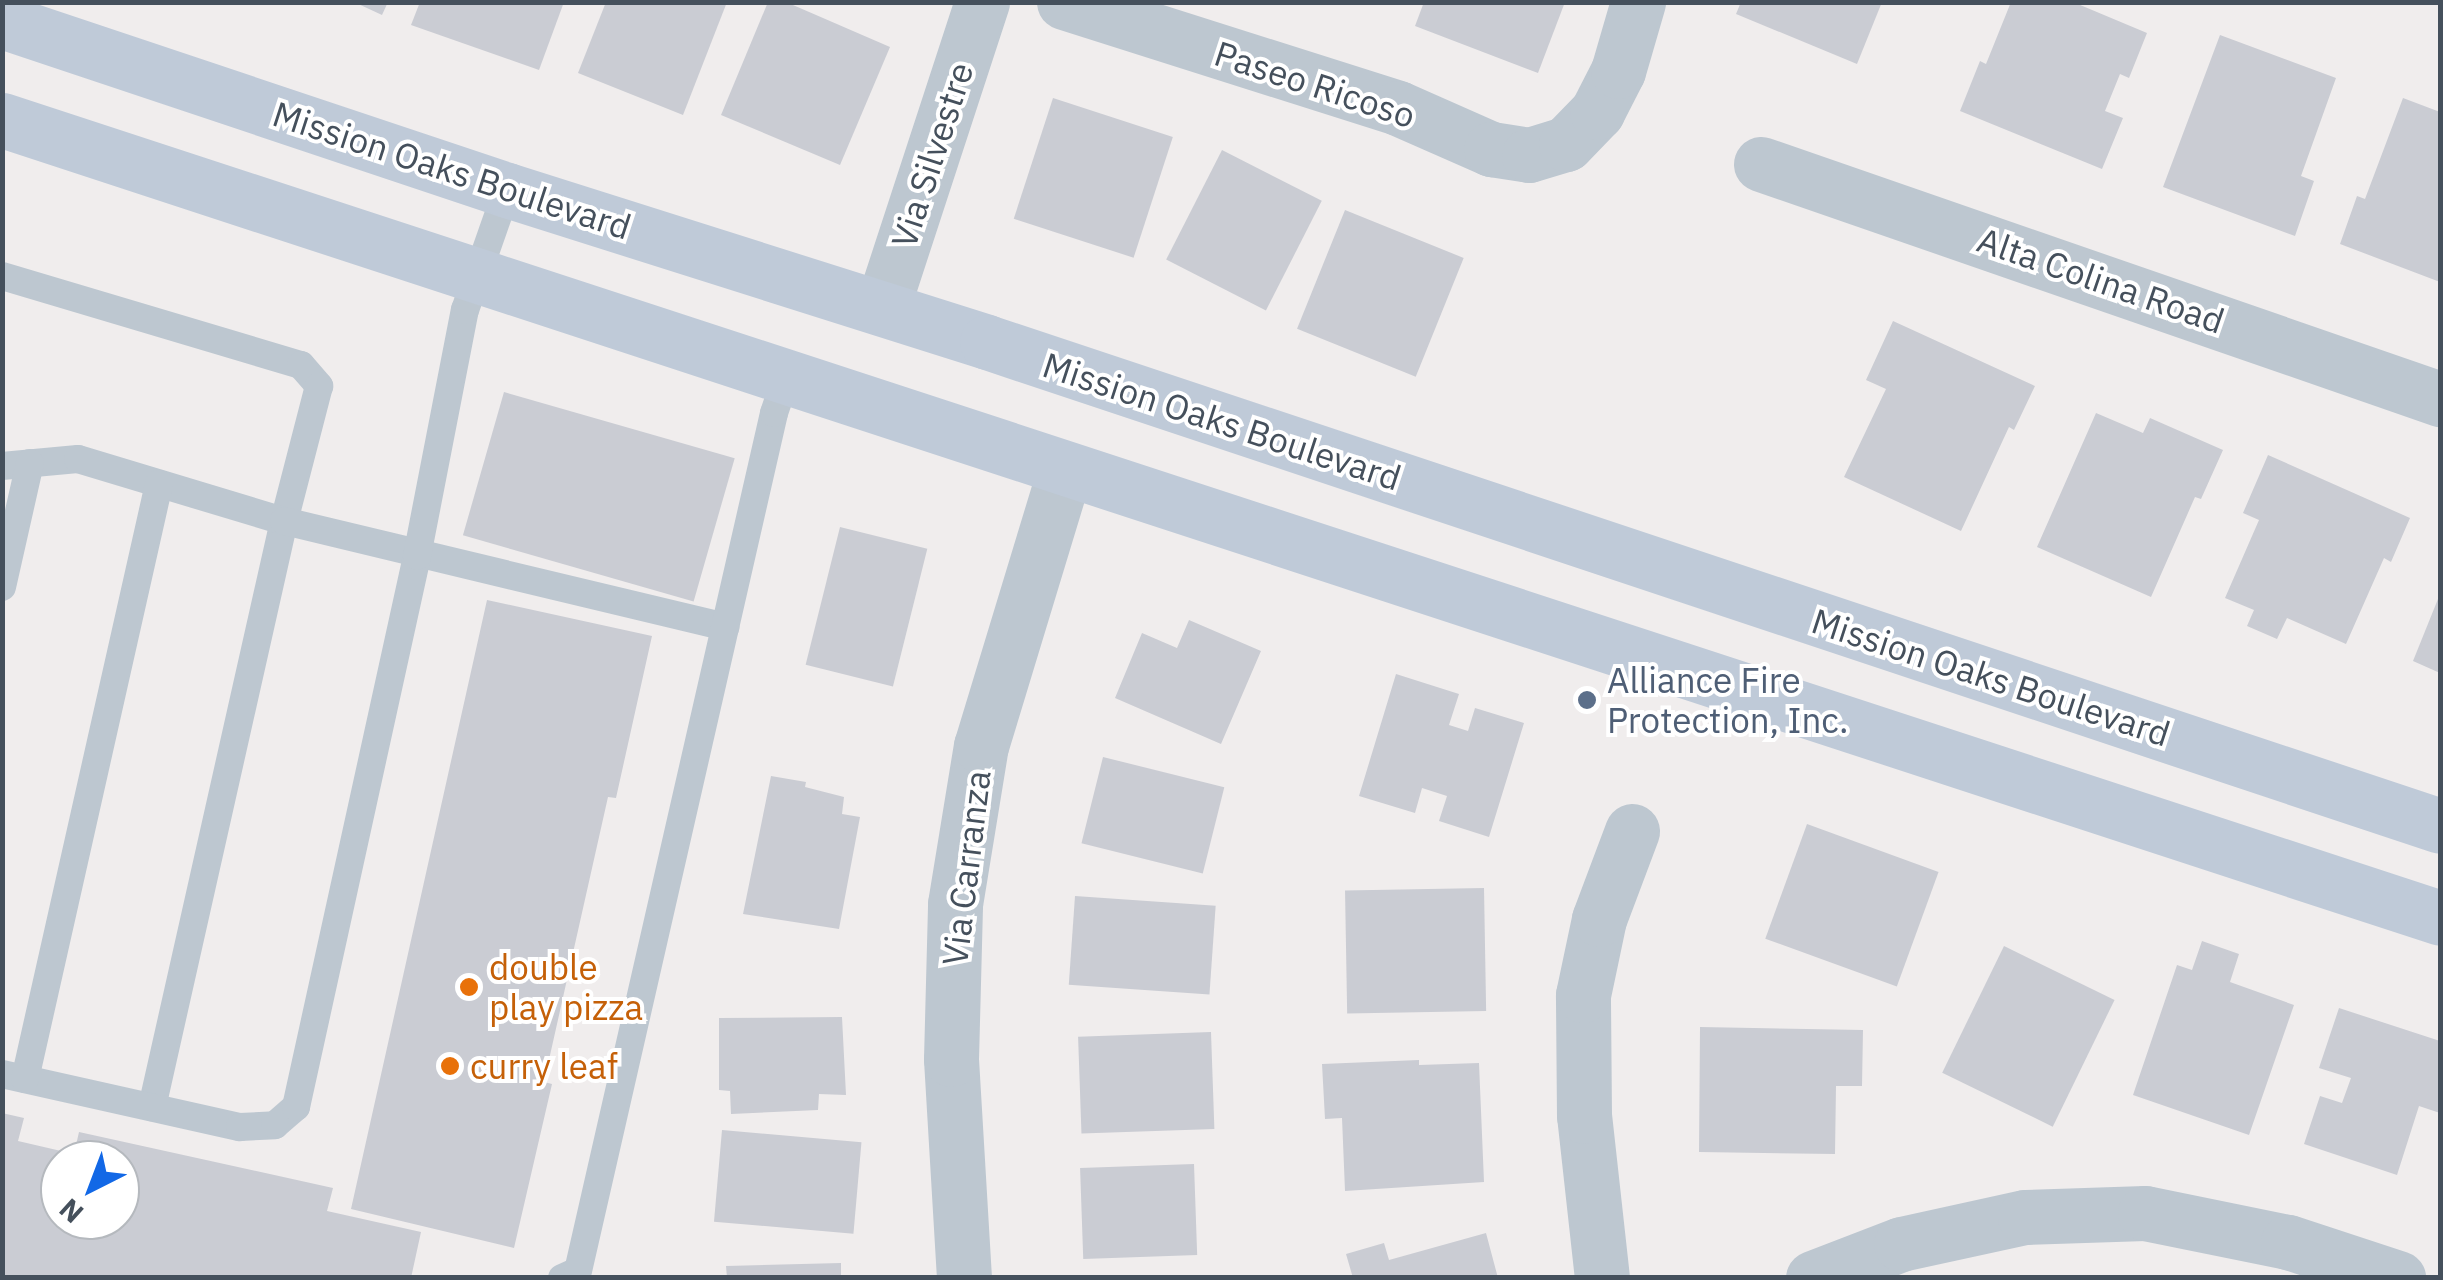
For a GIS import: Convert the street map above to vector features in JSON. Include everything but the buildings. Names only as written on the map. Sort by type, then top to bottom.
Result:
[{"type":"main road","name":"Mission Oaks Boulevard","points":[[2,21],[507,190],[882,308],[2440,826]]},
{"type":"main road","points":[[2,120],[2440,918]]},
{"type":"street","name":"Via Silvestre","points":[[882,308],[982,2]]},
{"type":"street","name":"Paseo Ricoso","points":[[1064,2],[1398,108],[1491,149],[1529,156],[1566,144],[1598,112],[1618,71],[1638,2]]},
{"type":"street","name":"Alta Colina Road","points":[[1762,164],[2440,399]]},
{"type":"street","name":"Via Carranza","points":[[964,1278],[952,1060],[954,904],[981,746],[1065,470]]},
{"type":"street","points":[[1602,1278],[1584,1116],[1583,995],[1599,919],[1632,831]]},
{"type":"street","points":[[1813,1278],[1901,1244],[2025,1217],[2145,1213],[2288,1242],[2398,1278]]},
{"type":"lane","points":[[159,484],[14,1076],[240,1127],[275,1125],[296,1106],[418,556],[465,310],[507,190]]},
{"type":"lane","points":[[2,276],[301,364],[318,386],[152,1107]]},
{"type":"lane","points":[[562,1278],[578,1271],[725,627],[786,379]]},
{"type":"lane","points":[[2,587],[16,465],[78,458],[284,521],[725,627]]},
{"type":"place","name":"Alliance Fire Protection, Inc.","points":[[1587,700]]},
{"type":"place","name":"double play pizza","points":[[469,987]]},
{"type":"place","name":"curry leaf","points":[[450,1066]]}]
